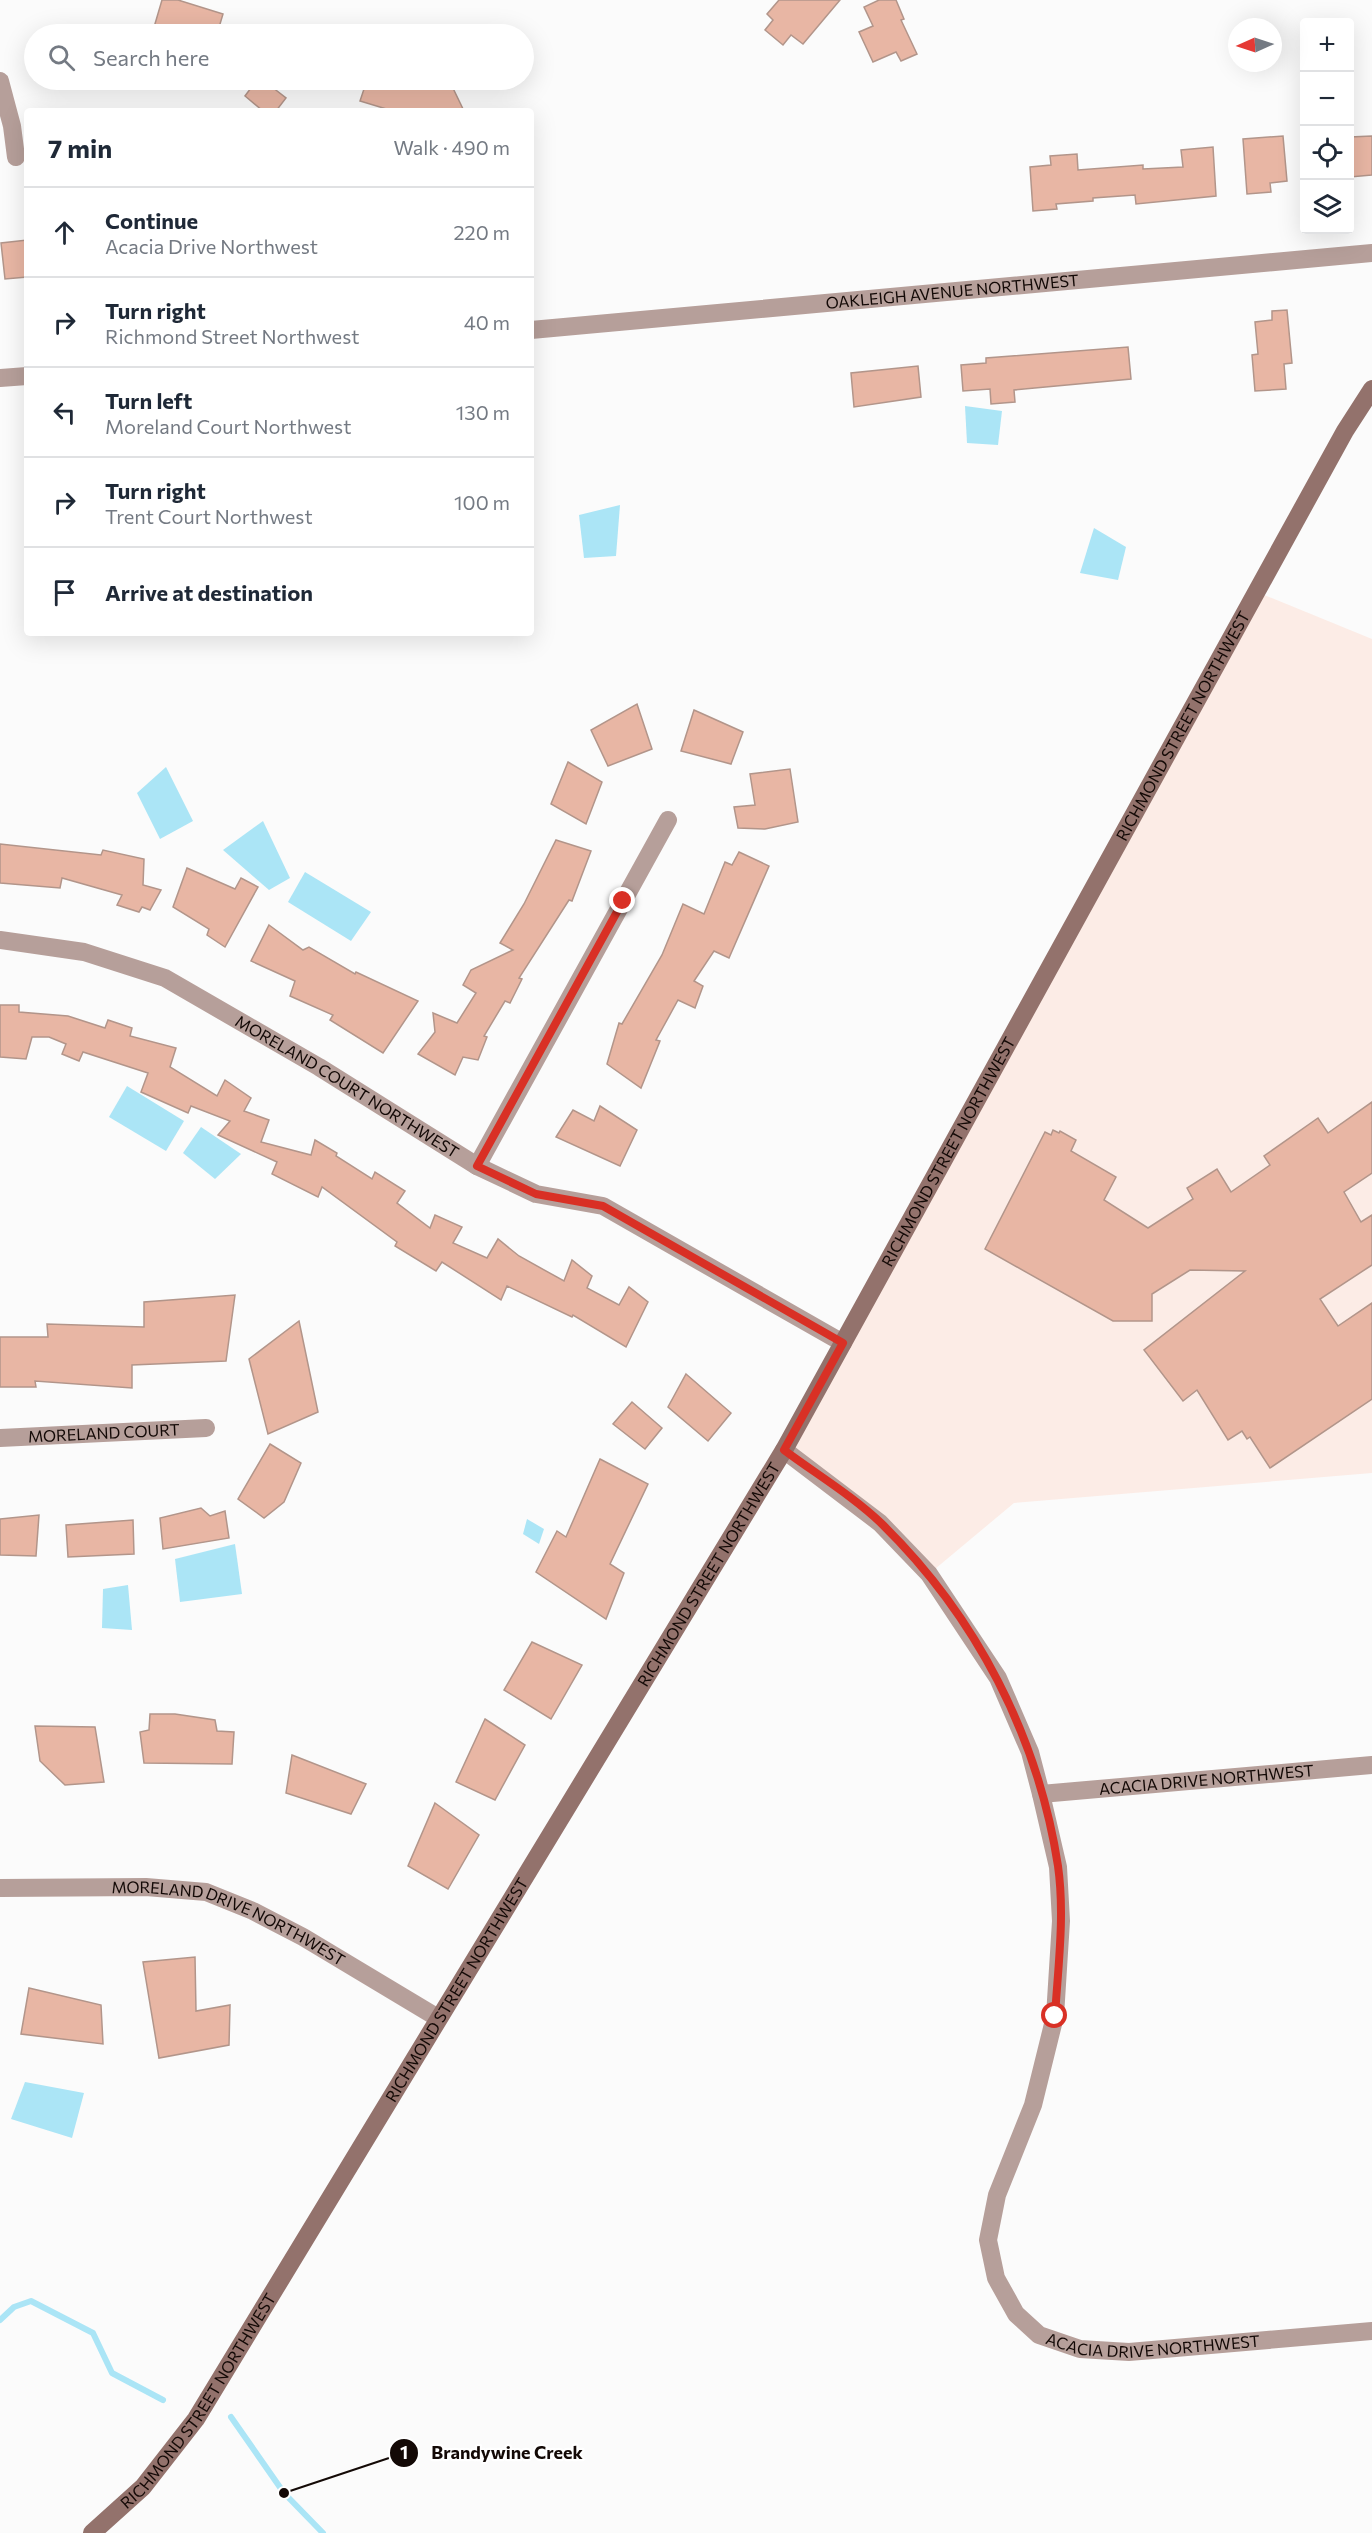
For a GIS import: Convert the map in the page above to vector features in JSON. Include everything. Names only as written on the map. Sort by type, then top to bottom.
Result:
[{"type":"street","points":[[0,81],[12,126],[14,157]]},
{"type":"street","name":"OAKLEIGH AVENUE NORTHWEST","points":[[534,330],[1372,253]]},
{"type":"street","points":[[0,378],[24,376]]},
{"type":"street","name":"RICHMOND STREET NORTHWEST","points":[[92,2533],[143,2487],[196,2419],[784,1450],[1334,451],[1372,389]]},
{"type":"street","points":[[477,1166],[668,820]]},
{"type":"street","name":"MORELAND COURT NORTHWEST","points":[[0,940],[84,951],[165,978],[319,1067],[477,1166],[536,1194],[603,1206],[843,1343]]},
{"type":"street","name":"MORELAND COURT","points":[[0,1438],[206,1428]]},
{"type":"street","name":"ACACIA DRIVE NORTHWEST","points":[[784,1450],[880,1522],[929,1574],[979,1646],[998,1678],[1030,1752],[1058,1867],[1061,1921],[1055,2016],[1033,2105],[997,2195],[988,2240],[996,2278],[1016,2314],[1039,2335],[1080,2349],[1119,2352],[1372,2331]]},
{"type":"street","name":"ACACIA DRIVE NORTHWEST","points":[[1041,1794],[1372,1765]]},
{"type":"street","name":"MORELAND DRIVE NORTHWEST","points":[[0,1888],[146,1887],[206,1892],[253,1911],[303,1937],[438,2018]]},
{"type":"shaded area","points":[[1257,592],[1372,639],[1372,1473],[1014,1503],[929,1574],[784,1450]]},
{"type":"water","points":[[965,406],[1002,411],[998,445],[967,443]]},
{"type":"water","points":[[620,505],[616,556],[584,558],[579,515]]},
{"type":"water","points":[[1094,528],[1126,547],[1118,580],[1080,573]]},
{"type":"water","points":[[166,767],[193,821],[160,839],[137,793]]},
{"type":"water","points":[[263,821],[290,878],[269,890],[223,850]]},
{"type":"water","points":[[305,872],[371,912],[351,941],[288,902]]},
{"type":"water","points":[[127,1086],[184,1121],[166,1151],[109,1117]]},
{"type":"water","points":[[201,1127],[241,1154],[215,1179],[183,1153]]},
{"type":"water","points":[[527,1519],[544,1529],[539,1544],[523,1534]]},
{"type":"water","points":[[235,1544],[242,1594],[180,1602],[175,1559]]},
{"type":"water","points":[[128,1585],[132,1630],[102,1628],[103,1589]]},
{"type":"water","points":[[25,2082],[84,2093],[72,2138],[11,2119]]},
{"type":"building","points":[[162,0],[178,0],[223,14],[220,24],[155,24]]},
{"type":"building","points":[[779,0],[840,0],[803,44],[791,35],[783,45],[765,30],[773,20],[767,14]]},
{"type":"building","points":[[879,0],[896,0],[904,19],[901,20],[917,54],[901,61],[896,52],[873,62],[859,32],[873,26],[864,7]]},
{"type":"building","points":[[250,90],[276,90],[286,98],[278,108],[259,108],[245,96]]},
{"type":"building","points":[[364,90],[454,90],[463,108],[383,108],[360,101]]},
{"type":"building","points":[[1283,136],[1287,181],[1270,183],[1271,192],[1247,194],[1243,139]]},
{"type":"building","points":[[1372,136],[1372,175],[1354,177],[1354,137]]},
{"type":"building","points":[[1213,147],[1216,196],[1136,204],[1135,195],[1093,198],[1093,201],[1056,204],[1057,209],[1033,211],[1030,167],[1051,165],[1050,156],[1077,154],[1078,170],[1143,165],[1143,169],[1183,167],[1181,150]]},
{"type":"building","points":[[24,240],[24,277],[5,279],[1,243]]},
{"type":"building","points":[[1287,310],[1292,363],[1284,364],[1286,389],[1255,391],[1252,355],[1258,354],[1255,322],[1272,320],[1272,311]]},
{"type":"building","points":[[1128,347],[1131,379],[1014,390],[1015,402],[991,404],[990,389],[963,391],[961,365],[986,363],[986,358]]},
{"type":"building","points":[[918,366],[921,397],[854,407],[851,373]]},
{"type":"building","points":[[637,704],[652,749],[608,766],[591,730]]},
{"type":"building","points":[[694,710],[743,732],[731,764],[681,751]]},
{"type":"building","points":[[568,762],[602,782],[586,824],[551,804]]},
{"type":"building","points":[[790,769],[798,822],[765,829],[738,828],[734,807],[755,805],[750,774]]},
{"type":"building","points":[[556,840],[591,851],[572,901],[569,900],[519,978],[522,979],[510,1003],[505,1001],[484,1036],[487,1037],[478,1060],[463,1057],[455,1075],[418,1054],[435,1032],[433,1013],[457,1023],[476,993],[463,985],[471,970],[513,950],[500,943],[524,904]]},
{"type":"building","points":[[0,844],[101,855],[103,850],[144,859],[143,885],[161,890],[150,910],[142,907],[139,912],[117,905],[122,895],[62,878],[60,888],[0,883]]},
{"type":"building","points":[[739,852],[769,866],[729,958],[714,951],[694,981],[703,986],[695,1008],[678,1000],[656,1040],[660,1041],[641,1088],[607,1064],[619,1023],[622,1024],[662,955],[683,904],[704,914],[725,862],[732,865]]},
{"type":"building","points":[[187,868],[235,889],[241,878],[258,887],[225,947],[207,935],[209,929],[173,907]]},
{"type":"building","points":[[269,925],[303,950],[309,947],[355,974],[356,972],[418,1001],[383,1053],[330,1020],[333,1015],[290,996],[295,981],[251,961]]},
{"type":"building","points":[[0,1005],[19,1005],[19,1012],[68,1016],[105,1028],[108,1020],[132,1028],[130,1036],[176,1048],[170,1067],[217,1096],[225,1080],[251,1098],[244,1111],[269,1120],[261,1142],[311,1155],[315,1140],[372,1179],[375,1172],[405,1191],[397,1203],[430,1228],[435,1215],[462,1227],[453,1243],[487,1258],[498,1239],[519,1256],[564,1281],[572,1260],[592,1276],[587,1288],[619,1305],[629,1287],[648,1302],[626,1347],[573,1315],[572,1317],[507,1286],[501,1300],[442,1262],[436,1271],[395,1246],[397,1242],[322,1187],[318,1197],[272,1174],[277,1162],[218,1135],[230,1121],[191,1106],[188,1113],[141,1092],[148,1073],[83,1052],[79,1061],[62,1054],[66,1044],[49,1037],[32,1037],[26,1059],[0,1057]]},
{"type":"building","points":[[1372,1102],[1372,1173],[1344,1192],[1361,1222],[1372,1215],[1372,1265],[1320,1299],[1338,1326],[1372,1303],[1372,1399],[1270,1468],[1250,1437],[1247,1439],[1242,1431],[1228,1440],[1197,1390],[1183,1401],[1144,1350],[1245,1271],[1190,1270],[1152,1294],[1152,1321],[1113,1321],[985,1249],[1045,1132],[1051,1135],[1053,1130],[1059,1133],[1060,1131],[1076,1140],[1071,1151],[1116,1177],[1104,1200],[1148,1228],[1193,1199],[1187,1188],[1217,1169],[1231,1192],[1270,1165],[1264,1156],[1318,1118],[1328,1133]]},
{"type":"building","points":[[600,1106],[637,1130],[620,1166],[556,1137],[573,1110],[594,1121]]},
{"type":"building","points":[[235,1295],[226,1361],[132,1365],[132,1388],[35,1381],[36,1387],[0,1387],[0,1337],[48,1337],[47,1324],[144,1327],[144,1302]]},
{"type":"building","points":[[299,1321],[318,1412],[268,1434],[249,1359]]},
{"type":"building","points":[[686,1374],[731,1413],[708,1441],[668,1407]]},
{"type":"building","points":[[632,1402],[662,1428],[645,1449],[613,1424]]},
{"type":"building","points":[[270,1444],[301,1463],[284,1502],[264,1518],[238,1499]]},
{"type":"building","points":[[600,1459],[648,1484],[610,1564],[624,1573],[606,1619],[536,1572],[557,1531],[566,1537]]},
{"type":"building","points":[[201,1508],[210,1516],[225,1511],[229,1538],[163,1549],[160,1518]]},
{"type":"building","points":[[39,1515],[36,1556],[0,1555],[0,1519]]},
{"type":"building","points":[[133,1520],[134,1554],[68,1557],[66,1525]]},
{"type":"building","points":[[532,1642],[582,1665],[551,1719],[504,1690]]},
{"type":"building","points":[[150,1714],[175,1714],[215,1720],[217,1731],[234,1732],[232,1764],[144,1763],[140,1732],[149,1730]]},
{"type":"building","points":[[485,1719],[525,1745],[495,1800],[456,1782]]},
{"type":"building","points":[[35,1726],[95,1727],[104,1782],[65,1785],[40,1761]]},
{"type":"building","points":[[292,1755],[366,1784],[351,1814],[286,1793]]},
{"type":"building","points":[[435,1803],[479,1835],[448,1889],[408,1866]]},
{"type":"building","points":[[195,1957],[196,2011],[230,2005],[229,2045],[159,2058],[143,1962]]},
{"type":"building","points":[[29,1988],[101,2005],[103,2044],[21,2034]]},
{"type":"waterway","points":[[0,2320],[14,2307],[31,2301],[93,2333],[112,2373],[163,2400]]},
{"type":"waterway","points":[[231,2417],[284,2493],[323,2533]]},
{"type":"place","name":"Brandywine Creek","points":[[284,2493]]},
{"type":"route","points":[[623,901],[477,1166],[536,1194],[603,1206],[843,1343],[784,1450],[880,1522],[929,1574],[979,1646],[1013,1709],[1030,1752],[1058,1867],[1061,1921],[1055,2016]]}]
